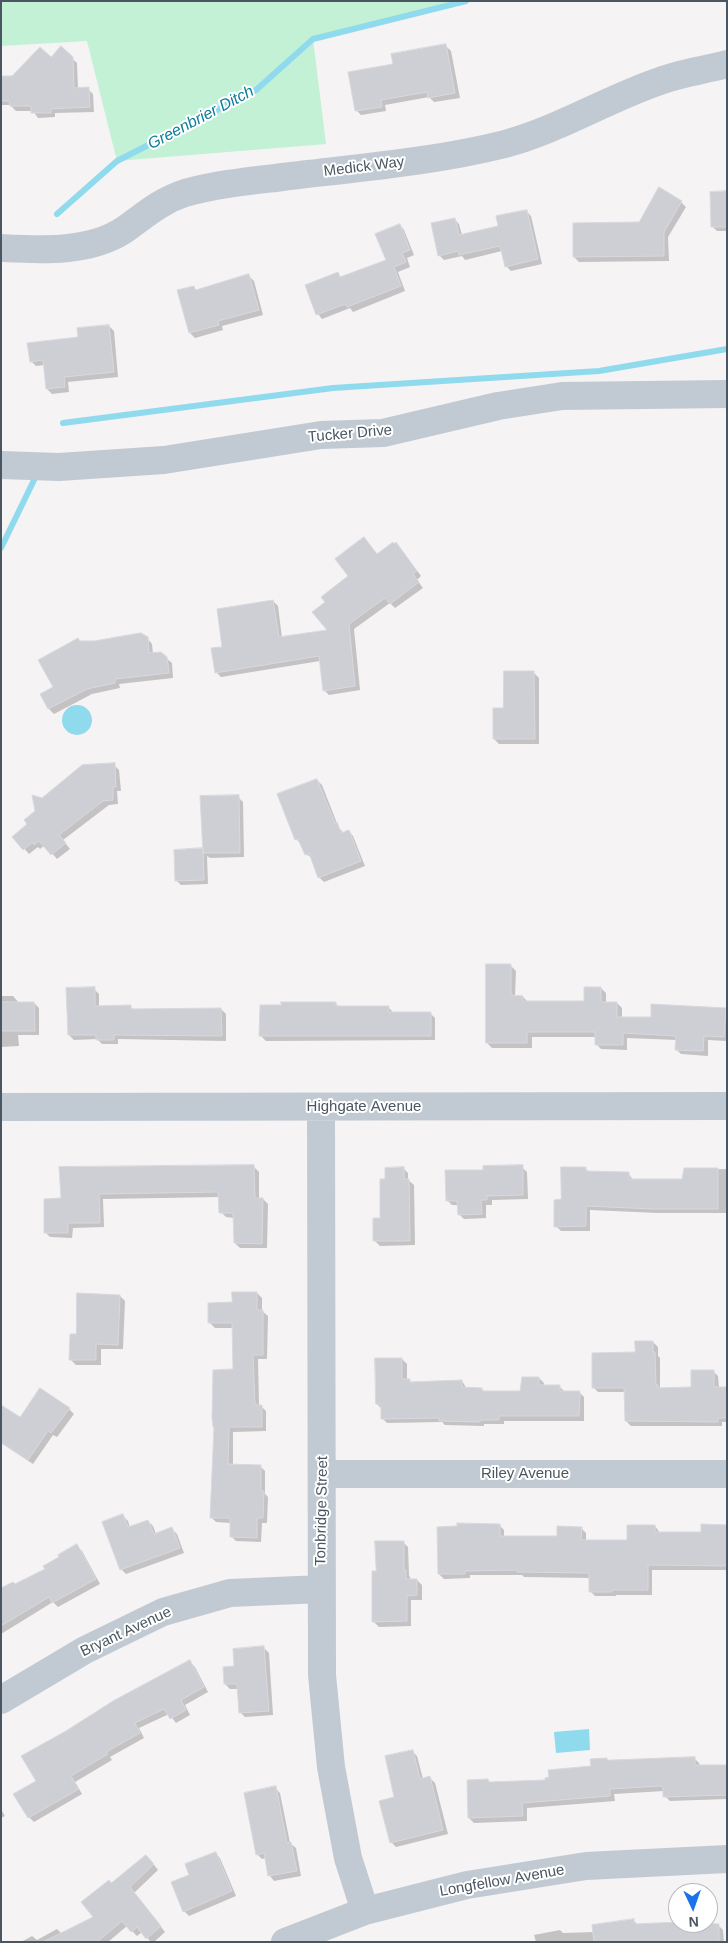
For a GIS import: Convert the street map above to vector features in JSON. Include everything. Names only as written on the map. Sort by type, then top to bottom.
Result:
[{"type":"street","name":"Medick Way","points":[[1,248],[38,250],[70,248],[98,242],[123,231],[150,210],[184,194],[221,186],[438,157],[505,144],[552,128],[661,80],[727,64]]},
{"type":"street","name":"Tucker Drive","points":[[1,465],[59,467],[164,460],[321,435],[383,433],[498,406],[562,396],[727,394]]},
{"type":"street","name":"Highgate Avenue","points":[[1,1107],[727,1106]]},
{"type":"street","name":"Tonbridge Street","points":[[321,1107],[323,1474],[320,1589],[322,1675],[331,1767],[348,1858],[365,1911]]},
{"type":"street","name":"Riley Avenue","points":[[323,1474],[727,1474]]},
{"type":"street","name":"Bryant Avenue","points":[[1,1700],[85,1650],[163,1612],[230,1593],[320,1589]]},
{"type":"street","name":"Longfellow Avenue","points":[[285,1942],[365,1911],[466,1885],[586,1866],[727,1859]]},
{"type":"green space","points":[[1,1],[466,1],[313,39],[326,144],[117,161],[87,41],[1,46]]},
{"type":"water","points":[[77,705],[83,706],[91,714],[91,726],[83,734],[77,735],[71,734],[63,726],[62,720],[63,714],[71,706]]},
{"type":"water","points":[[589,1729],[590,1750],[556,1753],[554,1732]]},
{"type":"building","points":[[446,44],[455,93],[428,98],[427,92],[381,100],[382,107],[355,111],[348,72],[393,64],[391,54]]},
{"type":"building","points":[[61,46],[73,57],[74,88],[89,87],[90,107],[51,109],[51,113],[31,113],[31,106],[10,106],[9,101],[1,101],[1,76],[12,76],[40,47],[51,57]]},
{"type":"building","points":[[659,187],[682,201],[664,232],[664,256],[573,257],[573,223],[639,222]]},
{"type":"building","points":[[727,191],[727,227],[711,227],[710,192]]},
{"type":"building","points":[[527,210],[538,259],[505,267],[500,246],[459,255],[458,251],[438,256],[431,223],[455,218],[459,235],[498,226],[496,216]]},
{"type":"building","points":[[400,224],[410,250],[402,253],[406,262],[394,267],[401,286],[347,307],[345,304],[316,315],[305,285],[338,272],[340,277],[386,260],[375,234]]},
{"type":"building","points":[[249,274],[259,310],[218,321],[219,325],[189,333],[177,290],[194,286],[195,290]]},
{"type":"building","points":[[109,325],[114,372],[64,377],[65,387],[46,389],[43,360],[30,362],[27,343],[78,337],[77,328]]},
{"type":"building","points":[[364,537],[377,554],[393,542],[394,544],[396,542],[417,571],[413,574],[419,582],[390,604],[385,598],[349,624],[355,686],[323,691],[319,656],[215,673],[211,648],[222,647],[217,609],[273,600],[279,637],[327,630],[312,612],[325,602],[321,597],[348,576],[335,559]]},
{"type":"building","points":[[141,633],[148,637],[149,653],[161,652],[167,657],[169,673],[115,679],[115,683],[87,689],[48,709],[40,694],[53,687],[38,660],[78,638],[80,641],[94,641]]},
{"type":"building","points":[[504,671],[534,671],[535,739],[493,739],[493,708],[503,708]]},
{"type":"building","points":[[115,763],[116,787],[113,787],[113,800],[103,801],[59,835],[66,843],[51,855],[39,841],[34,845],[33,842],[23,850],[12,837],[27,824],[24,820],[35,811],[32,795],[42,798],[82,765]]},
{"type":"building","points":[[317,779],[335,823],[337,822],[341,833],[349,830],[361,861],[318,878],[309,853],[305,855],[298,839],[295,840],[277,794]]},
{"type":"building","points":[[239,795],[240,853],[203,853],[200,796]]},
{"type":"building","points":[[203,848],[204,880],[175,881],[174,850]]},
{"type":"building","points":[[486,964],[511,964],[511,995],[523,996],[523,1001],[584,1001],[584,987],[601,987],[601,1002],[617,1002],[617,1017],[651,1017],[651,1004],[726,1008],[724,1037],[704,1036],[703,1051],[675,1050],[676,1036],[623,1033],[623,1045],[595,1045],[595,1032],[527,1032],[527,1043],[486,1043]]},
{"type":"building","points":[[95,987],[95,1006],[131,1005],[131,1009],[221,1008],[222,1036],[114,1035],[114,1040],[96,1040],[96,1035],[68,1035],[66,988]]},
{"type":"building","points":[[1,1002],[34,1002],[35,1031],[1,1031]]},
{"type":"building","points":[[281,1002],[336,1002],[336,1006],[389,1006],[388,1012],[431,1012],[431,1036],[259,1036],[260,1005],[281,1005]]},
{"type":"building","points":[[254,1165],[255,1198],[263,1198],[262,1244],[234,1243],[233,1213],[219,1213],[218,1192],[99,1194],[100,1223],[68,1223],[68,1233],[44,1233],[44,1199],[61,1198],[59,1167]]},
{"type":"building","points":[[523,1165],[523,1195],[487,1196],[487,1200],[481,1200],[482,1214],[458,1215],[457,1201],[446,1201],[445,1170],[483,1170],[483,1166]]},
{"type":"building","points":[[404,1167],[404,1179],[409,1179],[410,1241],[373,1241],[373,1218],[380,1218],[380,1179],[385,1179],[385,1168]]},
{"type":"building","points":[[561,1167],[586,1167],[586,1171],[629,1172],[629,1179],[682,1179],[684,1168],[718,1168],[718,1209],[586,1206],[586,1226],[554,1227],[554,1200],[561,1199]]},
{"type":"building","points":[[232,1292],[257,1292],[257,1310],[263,1310],[263,1355],[253,1355],[255,1405],[262,1405],[262,1427],[229,1427],[228,1464],[261,1465],[261,1491],[264,1491],[263,1518],[257,1518],[257,1538],[230,1537],[230,1518],[210,1518],[214,1427],[212,1418],[213,1370],[233,1369],[232,1323],[208,1323],[208,1303],[232,1302]]},
{"type":"building","points":[[77,1293],[120,1295],[118,1345],[96,1344],[96,1360],[69,1360],[70,1334],[76,1334]]},
{"type":"building","points":[[635,1341],[653,1341],[656,1385],[658,1385],[658,1388],[691,1387],[691,1370],[714,1370],[714,1387],[727,1387],[727,1418],[718,1418],[718,1422],[625,1421],[624,1388],[592,1388],[592,1353],[635,1352]]},
{"type":"building","points":[[375,1358],[402,1358],[402,1379],[410,1379],[410,1382],[462,1380],[462,1387],[482,1388],[482,1391],[520,1391],[522,1377],[539,1377],[539,1385],[560,1385],[560,1391],[580,1391],[579,1416],[499,1416],[499,1420],[480,1420],[480,1422],[439,1421],[439,1418],[381,1419],[381,1404],[376,1404]]},
{"type":"building","points":[[40,1388],[70,1408],[51,1433],[48,1431],[28,1460],[1,1442],[1,1405],[20,1417]]},
{"type":"building","points":[[123,1514],[128,1527],[148,1520],[154,1534],[172,1527],[180,1548],[120,1570],[102,1522]]},
{"type":"building","points":[[457,1523],[500,1524],[500,1536],[557,1536],[557,1526],[582,1527],[581,1540],[627,1540],[627,1525],[655,1525],[655,1532],[701,1532],[701,1524],[727,1525],[727,1566],[648,1565],[648,1590],[612,1590],[612,1592],[589,1592],[589,1573],[517,1572],[517,1570],[465,1571],[465,1574],[438,1574],[437,1527],[457,1526]]},
{"type":"building","points":[[375,1541],[404,1541],[404,1570],[406,1570],[406,1579],[417,1579],[417,1595],[407,1596],[407,1621],[372,1622],[372,1571],[376,1571]]},
{"type":"building","points":[[77,1544],[96,1579],[52,1603],[49,1597],[1,1626],[1,1588],[13,1582],[15,1584],[45,1569],[43,1566]]},
{"type":"building","points":[[264,1646],[269,1711],[239,1713],[237,1684],[224,1684],[223,1667],[234,1666],[233,1649]]},
{"type":"building","points":[[190,1660],[204,1687],[181,1700],[186,1710],[170,1719],[164,1709],[135,1723],[140,1733],[106,1752],[108,1754],[71,1776],[79,1789],[28,1818],[13,1794],[36,1781],[21,1756],[66,1731],[113,1701]]},
{"type":"building","points":[[413,1750],[420,1779],[430,1776],[443,1830],[390,1843],[379,1801],[394,1797],[385,1756]]},
{"type":"building","points":[[695,1757],[695,1765],[727,1765],[727,1795],[663,1797],[663,1788],[661,1786],[610,1789],[610,1796],[522,1803],[523,1816],[468,1818],[467,1780],[488,1779],[489,1782],[545,1780],[545,1778],[549,1777],[548,1770],[591,1766],[590,1759]]},
{"type":"building","points":[[276,1786],[287,1843],[291,1842],[297,1871],[268,1876],[264,1853],[256,1855],[244,1793]]},
{"type":"building","points":[[216,1852],[232,1891],[183,1912],[171,1882],[189,1875],[185,1864]]},
{"type":"building","points":[[146,1855],[154,1864],[130,1887],[161,1926],[146,1939],[137,1927],[131,1932],[122,1921],[97,1942],[43,1942],[93,1917],[81,1902],[109,1880],[111,1883]]},
{"type":"building","points":[[634,1919],[634,1924],[668,1922],[668,1933],[718,1933],[719,1924],[719,1942],[594,1942],[592,1925]]},
{"type":"waterway","name":"Greenbrier Ditch","points":[[57,214],[117,161],[256,90],[313,39],[466,1]]},
{"type":"waterway","points":[[63,423],[333,388],[599,371],[727,349]]},
{"type":"waterway","name":"Greenbrier Ditch","points":[[1,548],[36,476]]}]
